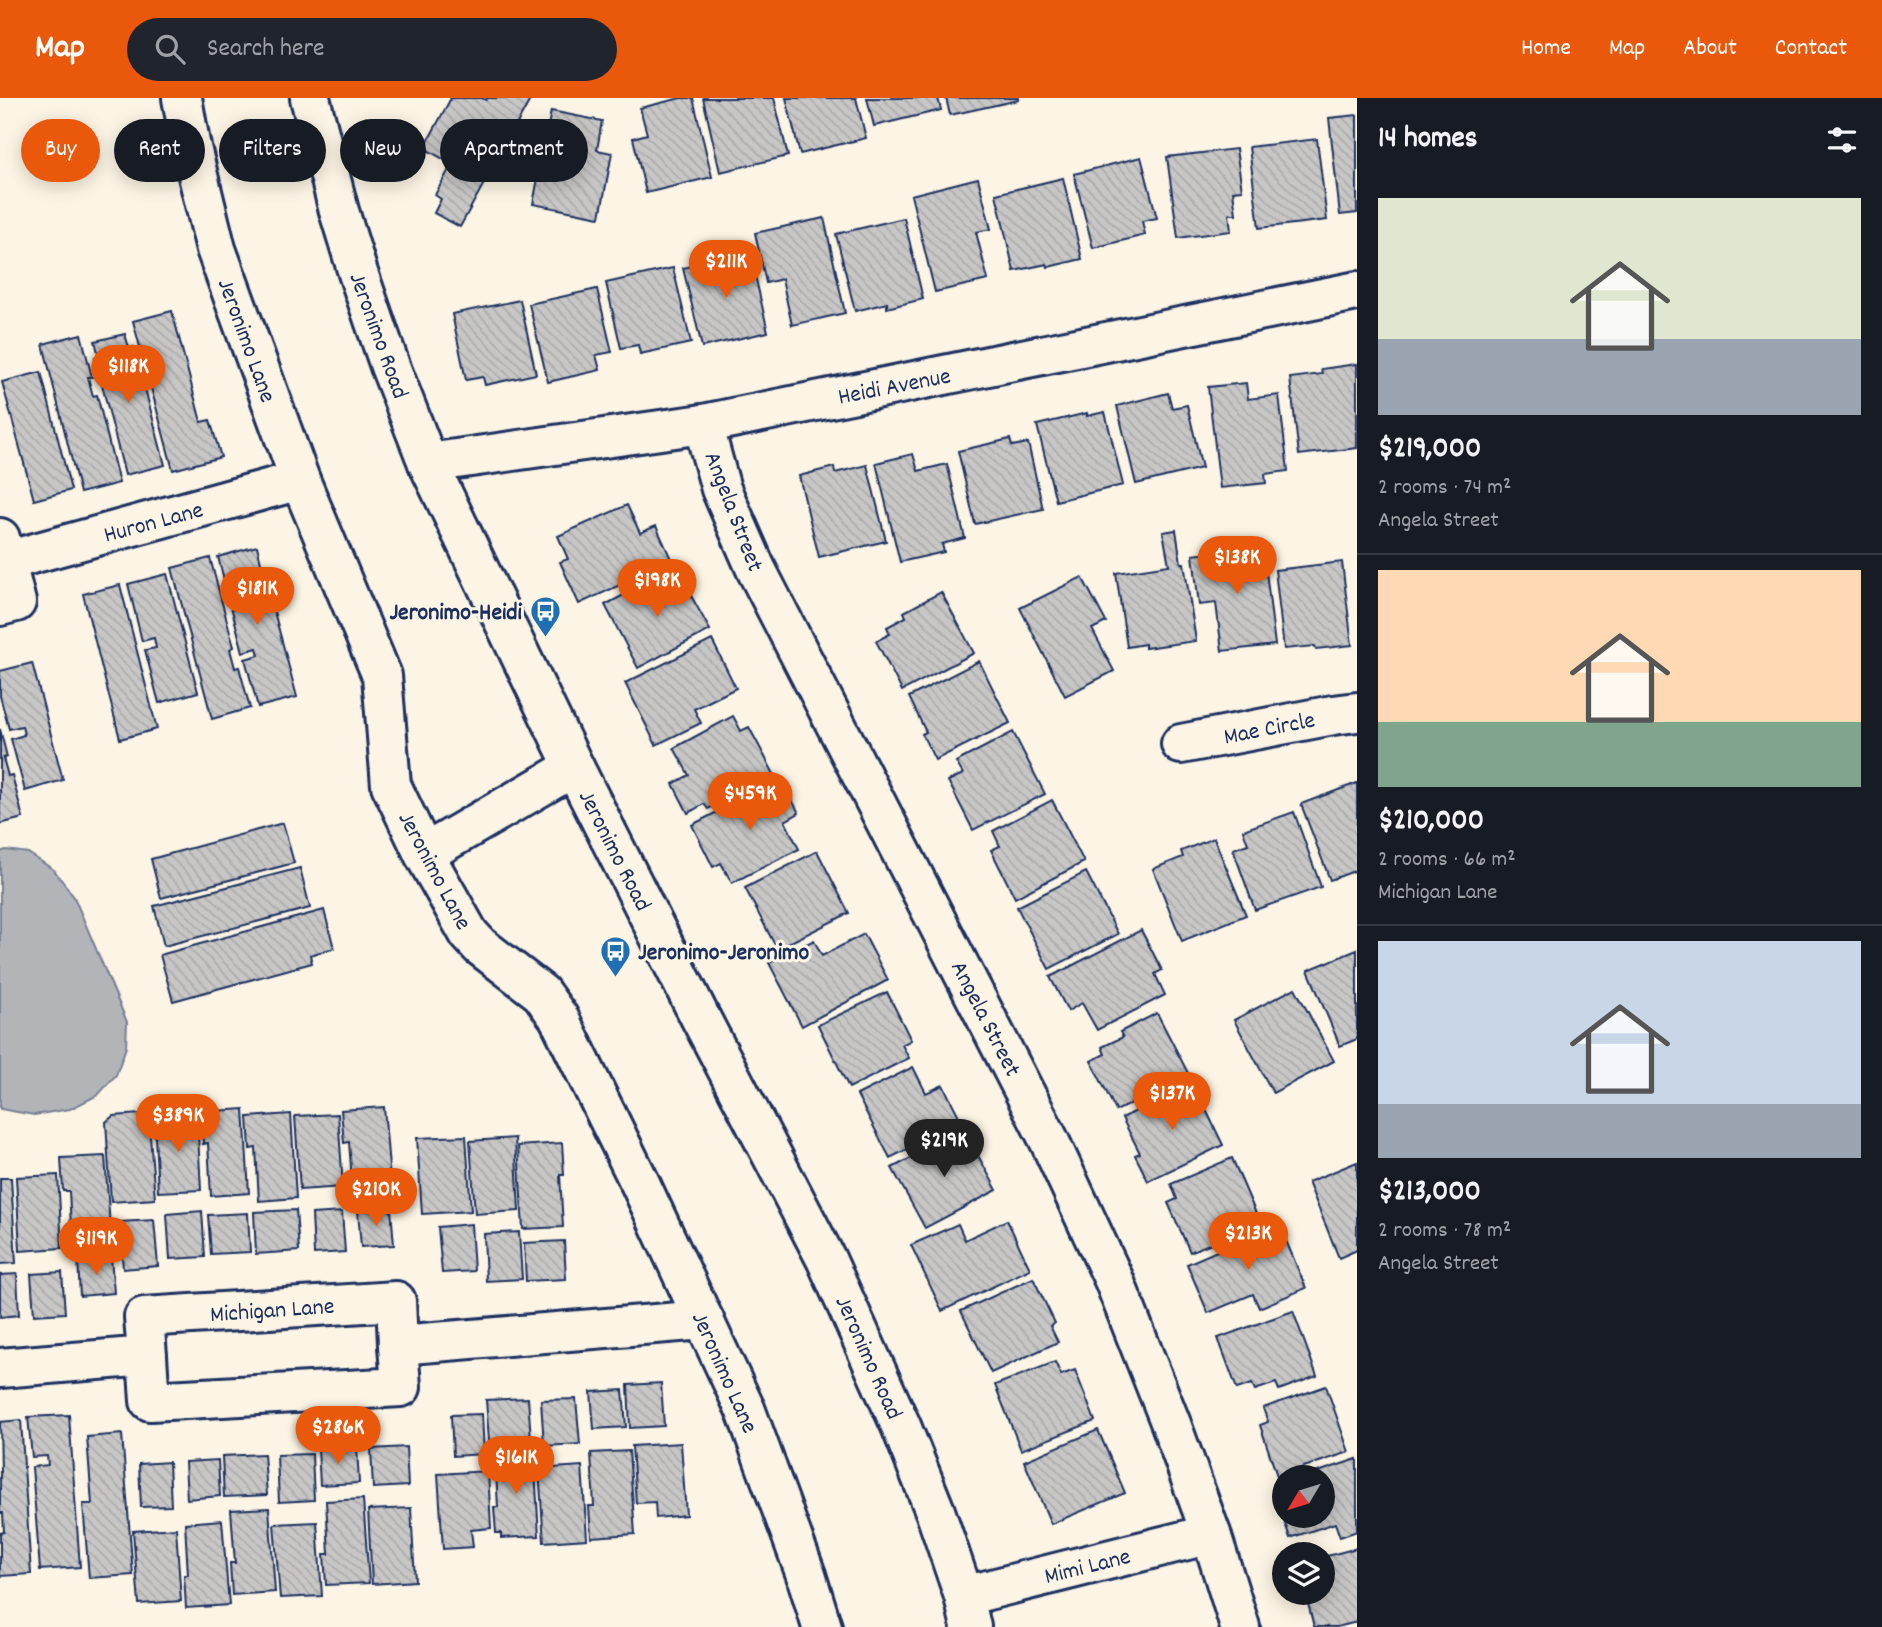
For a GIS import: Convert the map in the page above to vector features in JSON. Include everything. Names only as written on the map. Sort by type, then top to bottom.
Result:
[{"type":"street","name":"Jeronimo Lane","points":[[182,98],[216,249],[300,481],[382,676],[391,785],[424,854],[469,934],[480,946],[541,993],[559,1018],[640,1183],[746,1411],[806,1574],[822,1627]]},
{"type":"street","name":"Jeronimo Road","points":[[310,98],[338,211],[358,273],[390,366],[428,463],[574,768],[699,1017],[826,1259],[901,1426],[935,1511],[968,1611]]},
{"type":"street","name":"Heidi Avenue","points":[[428,463],[703,424],[1357,291]]},
{"type":"street","name":"Angela Street","points":[[703,424],[721,489],[756,569],[1049,1140],[1114,1280],[1211,1534],[1240,1627]]},
{"type":"street","name":"Huron Lane","points":[[0,606],[16,602],[3,550],[300,481]]},
{"type":"street","name":"Mae Circle","points":[[1181,744],[1357,712]]},
{"type":"street","points":[[424,854],[574,768]]},
{"type":"street","name":"Michigan Lane","points":[[396,1301],[398,1345],[401,1387],[150,1401],[144,1317],[396,1301]]},
{"type":"street","points":[[398,1345],[704,1320]]},
{"type":"street","points":[[0,1368],[146,1356]]},
{"type":"street","name":"Mimi Lane","points":[[968,1611],[1211,1534]]},
{"type":"shaded area","points":[[6,850],[28,853],[54,870],[74,897],[127,1022],[126,1047],[116,1075],[98,1095],[70,1109],[34,1115],[0,1109],[0,852]]},
{"type":"building","points":[[451,98],[530,100],[520,119],[440,119],[440,157],[426,149],[426,144]]},
{"type":"building","points":[[681,98],[693,98],[712,177],[646,193],[633,138],[647,134],[640,108]]},
{"type":"building","points":[[703,98],[774,98],[788,156],[720,172]]},
{"type":"building","points":[[786,98],[856,98],[866,138],[800,154]]},
{"type":"building","points":[[867,98],[938,98],[941,110],[874,126]]},
{"type":"building","points":[[946,98],[1019,98],[1019,100],[950,115]]},
{"type":"building","points":[[551,111],[602,121],[597,150],[612,153],[600,217],[533,204],[537,182],[588,182],[588,119],[549,119]]},
{"type":"building","points":[[1357,115],[1357,213],[1340,215],[1329,118]]},
{"type":"building","points":[[1317,139],[1327,220],[1259,228],[1249,147]]},
{"type":"building","points":[[1236,149],[1242,190],[1233,191],[1236,214],[1229,214],[1231,231],[1178,238],[1167,157]]},
{"type":"building","points":[[1141,157],[1157,218],[1142,221],[1145,235],[1093,248],[1074,174]]},
{"type":"building","points":[[978,178],[991,229],[976,232],[988,280],[935,292],[911,195]]},
{"type":"building","points":[[1063,178],[1082,259],[1014,271],[996,194]]},
{"type":"building","points":[[442,182],[485,182],[460,227],[434,213],[441,199],[435,195]]},
{"type":"building","points":[[824,218],[845,313],[792,325],[782,279],[766,283],[755,233]]},
{"type":"building","points":[[904,218],[923,299],[887,308],[887,303],[855,311],[836,234]]},
{"type":"building","points":[[750,253],[768,332],[702,347],[683,268]]},
{"type":"building","points":[[673,268],[691,343],[640,354],[638,345],[621,348],[606,283]]},
{"type":"building","points":[[597,289],[612,352],[596,355],[600,370],[548,382],[529,304]]},
{"type":"building","points":[[520,300],[536,374],[485,385],[483,377],[466,380],[452,314]]},
{"type":"building","points":[[172,311],[201,422],[210,420],[221,457],[173,470],[133,321]]},
{"type":"building","points":[[81,334],[92,377],[88,377],[93,396],[97,395],[119,483],[80,493],[43,344]]},
{"type":"building","points":[[125,334],[129,348],[134,347],[165,465],[125,475],[95,357],[99,356],[95,341]]},
{"type":"building","points":[[1357,364],[1357,448],[1299,455],[1290,378],[1322,374],[1321,369]]},
{"type":"building","points":[[41,372],[71,490],[34,500],[2,382]]},
{"type":"building","points":[[1246,383],[1248,399],[1279,395],[1288,471],[1265,474],[1266,483],[1220,488],[1208,387]]},
{"type":"building","points":[[1168,393],[1172,408],[1187,405],[1202,468],[1136,484],[1117,406]]},
{"type":"building","points":[[1105,412],[1123,485],[1056,501],[1037,425],[1087,413],[1087,416]]},
{"type":"building","points":[[1010,439],[1012,446],[1028,443],[1043,509],[975,524],[958,451]]},
{"type":"building","points":[[913,454],[918,471],[947,464],[965,538],[942,544],[944,552],[900,562],[876,463]]},
{"type":"building","points":[[867,465],[886,541],[819,557],[799,476],[834,467],[835,473]]},
{"type":"building","points":[[627,505],[640,533],[656,526],[672,561],[579,604],[560,562],[568,559],[558,536]]},
{"type":"building","points":[[1176,530],[1196,641],[1145,648],[1145,644],[1127,647],[1116,573],[1169,565],[1163,532]]},
{"type":"building","points":[[257,546],[266,583],[252,586],[255,596],[269,593],[297,697],[258,707],[245,659],[259,655],[257,648],[243,652],[218,557]]},
{"type":"building","points":[[1263,547],[1275,645],[1222,651],[1216,603],[1199,605],[1193,555]]},
{"type":"building","points":[[210,558],[234,647],[230,649],[235,668],[239,667],[250,708],[212,719],[172,568]]},
{"type":"building","points":[[1342,562],[1352,645],[1284,649],[1275,570]]},
{"type":"building","points":[[167,574],[198,692],[159,703],[145,650],[156,648],[154,638],[142,641],[128,584]]},
{"type":"building","points":[[661,575],[669,588],[683,581],[710,630],[638,668],[605,605]]},
{"type":"building","points":[[1082,577],[1106,622],[1092,629],[1114,671],[1065,696],[1020,608]]},
{"type":"building","points":[[120,585],[157,729],[120,739],[83,594]]},
{"type":"building","points":[[941,592],[974,653],[902,691],[876,641],[890,634],[887,627],[906,617],[904,612]]},
{"type":"building","points":[[712,640],[736,688],[694,709],[701,723],[656,745],[625,683]]},
{"type":"building","points":[[979,661],[1010,723],[935,760],[922,734],[926,732],[909,697]]},
{"type":"building","points":[[32,663],[63,780],[25,791],[11,739],[24,735],[22,726],[9,729],[0,696],[0,671]]},
{"type":"building","points":[[733,716],[741,731],[749,727],[774,774],[708,809],[704,804],[688,813],[673,784],[689,775],[674,748]]},
{"type":"building","points":[[0,729],[7,757],[3,758],[8,776],[12,775],[23,818],[0,824]]},
{"type":"building","points":[[1013,732],[1045,794],[973,830],[948,781],[963,774],[956,762]]},
{"type":"building","points":[[781,779],[799,813],[785,821],[799,849],[732,883],[721,863],[713,867],[692,825]]},
{"type":"building","points":[[1357,783],[1357,870],[1330,880],[1301,804]]},
{"type":"building","points":[[1052,800],[1084,862],[1015,898],[991,850],[1000,846],[993,831]]},
{"type":"building","points":[[1294,812],[1321,887],[1255,910],[1233,849],[1248,844],[1243,830]]},
{"type":"building","points":[[283,823],[294,863],[161,898],[151,859]]},
{"type":"building","points":[[1214,838],[1246,915],[1182,941],[1153,869],[1183,857],[1181,851]]},
{"type":"building","points":[[817,851],[849,913],[777,949],[745,888]]},
{"type":"building","points":[[300,868],[310,908],[164,946],[154,906]]},
{"type":"building","points":[[1086,872],[1118,934],[1049,969],[1017,907]]},
{"type":"building","points":[[324,910],[334,948],[310,955],[312,963],[173,1001],[160,955]]},
{"type":"building","points":[[1141,930],[1162,970],[1155,974],[1165,995],[1097,1030],[1082,1003],[1068,1011],[1050,977]]},
{"type":"building","points":[[864,934],[888,980],[802,1026],[769,963],[814,940],[822,956]]},
{"type":"building","points":[[1357,950],[1357,1039],[1340,1046],[1308,970]]},
{"type":"building","points":[[1295,988],[1334,1061],[1273,1093],[1234,1020]]},
{"type":"building","points":[[887,992],[911,1040],[902,1045],[909,1058],[849,1088],[818,1025]]},
{"type":"building","points":[[1157,1013],[1189,1075],[1116,1111],[1091,1061],[1105,1054],[1102,1047],[1123,1037],[1120,1032]]},
{"type":"building","points":[[913,1067],[926,1093],[943,1085],[962,1122],[890,1158],[857,1095]]},
{"type":"building","points":[[1193,1083],[1223,1145],[1148,1181],[1135,1155],[1140,1153],[1122,1118]]},
{"type":"building","points":[[384,1107],[391,1192],[353,1194],[349,1142],[344,1143],[341,1110]]},
{"type":"building","points":[[244,1109],[249,1193],[211,1196],[208,1143],[203,1144],[201,1112]]},
{"type":"building","points":[[140,1114],[140,1124],[149,1123],[155,1199],[111,1202],[106,1122],[113,1116]]},
{"type":"building","points":[[291,1114],[296,1198],[259,1201],[256,1148],[250,1149],[248,1117]]},
{"type":"building","points":[[338,1114],[343,1187],[300,1190],[295,1116]]},
{"type":"building","points":[[197,1117],[201,1190],[158,1192],[154,1119]]},
{"type":"building","points":[[964,1130],[997,1190],[925,1228],[892,1168]]},
{"type":"building","points":[[466,1136],[471,1211],[422,1214],[417,1138]]},
{"type":"building","points":[[515,1138],[519,1211],[475,1214],[470,1141]]},
{"type":"building","points":[[562,1143],[564,1175],[560,1175],[563,1227],[523,1229],[518,1146]]},
{"type":"building","points":[[105,1156],[111,1241],[72,1244],[69,1191],[63,1191],[61,1158]]},
{"type":"building","points":[[1232,1158],[1260,1223],[1190,1252],[1168,1203],[1177,1199],[1171,1184]]},
{"type":"building","points":[[1357,1162],[1357,1250],[1339,1258],[1308,1182]]},
{"type":"building","points":[[58,1175],[62,1248],[20,1251],[16,1177]]},
{"type":"building","points":[[0,1178],[11,1178],[16,1263],[0,1264]]},
{"type":"building","points":[[391,1209],[394,1245],[361,1247],[358,1211]]},
{"type":"building","points":[[296,1210],[299,1251],[256,1254],[254,1212]]},
{"type":"building","points":[[202,1211],[205,1257],[170,1259],[167,1214]]},
{"type":"building","points":[[342,1212],[345,1252],[314,1254],[312,1214]]},
{"type":"building","points":[[248,1213],[250,1252],[211,1254],[208,1215]]},
{"type":"building","points":[[154,1220],[158,1266],[123,1269],[119,1222]]},
{"type":"building","points":[[1007,1220],[1030,1269],[942,1311],[911,1245],[958,1224],[965,1240]]},
{"type":"building","points":[[471,1224],[474,1271],[442,1273],[438,1227]]},
{"type":"building","points":[[1279,1224],[1306,1288],[1259,1308],[1253,1294],[1208,1313],[1187,1264]]},
{"type":"building","points":[[519,1232],[522,1279],[486,1281],[484,1234]]},
{"type":"building","points":[[564,1241],[566,1279],[526,1281],[524,1243]]},
{"type":"building","points":[[111,1257],[114,1293],[80,1296],[78,1260]]},
{"type":"building","points":[[62,1272],[65,1313],[34,1315],[31,1274]]},
{"type":"building","points":[[17,1274],[19,1315],[0,1317],[0,1275]]},
{"type":"building","points":[[1033,1278],[1055,1323],[1050,1326],[1058,1342],[991,1373],[961,1311]]},
{"type":"building","points":[[1293,1311],[1317,1376],[1279,1390],[1276,1383],[1255,1390],[1252,1384],[1237,1389],[1218,1338]]},
{"type":"building","points":[[1055,1362],[1061,1375],[1075,1370],[1095,1421],[1021,1450],[995,1385]]},
{"type":"building","points":[[661,1383],[664,1426],[630,1428],[628,1385]]},
{"type":"building","points":[[1326,1386],[1349,1452],[1310,1465],[1273,1465],[1260,1425],[1268,1422],[1263,1408]]},
{"type":"building","points":[[623,1390],[626,1427],[594,1429],[591,1392]]},
{"type":"building","points":[[528,1398],[531,1439],[489,1441],[486,1400]]},
{"type":"building","points":[[576,1399],[580,1444],[544,1446],[541,1400]]},
{"type":"building","points":[[482,1414],[484,1454],[453,1456],[451,1415]]},
{"type":"building","points":[[69,1415],[80,1567],[40,1570],[32,1467],[48,1465],[47,1456],[32,1457],[28,1417]]},
{"type":"building","points":[[21,1420],[31,1574],[0,1576],[0,1533],[4,1532],[3,1513],[0,1513],[0,1422]]},
{"type":"building","points":[[1098,1430],[1125,1493],[1051,1524],[1024,1461]]},
{"type":"building","points":[[122,1434],[133,1575],[89,1578],[83,1504],[92,1504],[87,1437]]},
{"type":"building","points":[[681,1443],[686,1515],[656,1518],[655,1502],[636,1503],[632,1446]]},
{"type":"building","points":[[357,1447],[359,1483],[320,1485],[318,1448]]},
{"type":"building","points":[[406,1447],[408,1486],[373,1488],[371,1449]]},
{"type":"building","points":[[629,1451],[635,1534],[591,1537],[589,1506],[594,1506],[591,1453]]},
{"type":"building","points":[[534,1452],[539,1536],[501,1538],[501,1533],[496,1533],[494,1507],[498,1507],[495,1454]]},
{"type":"building","points":[[264,1454],[267,1495],[224,1497],[222,1456]]},
{"type":"building","points":[[312,1454],[314,1500],[279,1502],[277,1455]]},
{"type":"building","points":[[1357,1459],[1357,1531],[1340,1537],[1335,1523],[1335,1466]]},
{"type":"building","points":[[218,1460],[220,1496],[187,1499],[185,1462]]},
{"type":"building","points":[[169,1462],[171,1506],[141,1507],[139,1464]]},
{"type":"building","points":[[582,1466],[587,1539],[544,1542],[539,1469]]},
{"type":"building","points":[[488,1471],[491,1528],[471,1530],[473,1547],[443,1549],[438,1474]]},
{"type":"building","points":[[363,1499],[369,1583],[326,1585],[324,1554],[329,1554],[326,1501]]},
{"type":"building","points":[[269,1508],[275,1592],[232,1595],[230,1563],[235,1563],[231,1510]]},
{"type":"building","points":[[411,1508],[415,1581],[372,1584],[368,1510]]},
{"type":"building","points":[[222,1520],[229,1605],[186,1608],[184,1575],[188,1575],[185,1523]]},
{"type":"building","points":[[317,1522],[322,1596],[280,1598],[274,1524]]},
{"type":"building","points":[[176,1528],[181,1601],[139,1604],[133,1531]]},
{"type":"building","points":[[1287,1528],[1320,1528],[1290,1538]]},
{"type":"building","points":[[1357,1548],[1357,1622],[1337,1627],[1314,1627],[1308,1605],[1335,1605],[1335,1554]]},
{"type":"place","name":"Jeronimo-Heidi","points":[[545,638]]},
{"type":"place","name":"Jeronimo-Jeronimo","points":[[615,978]]}]
